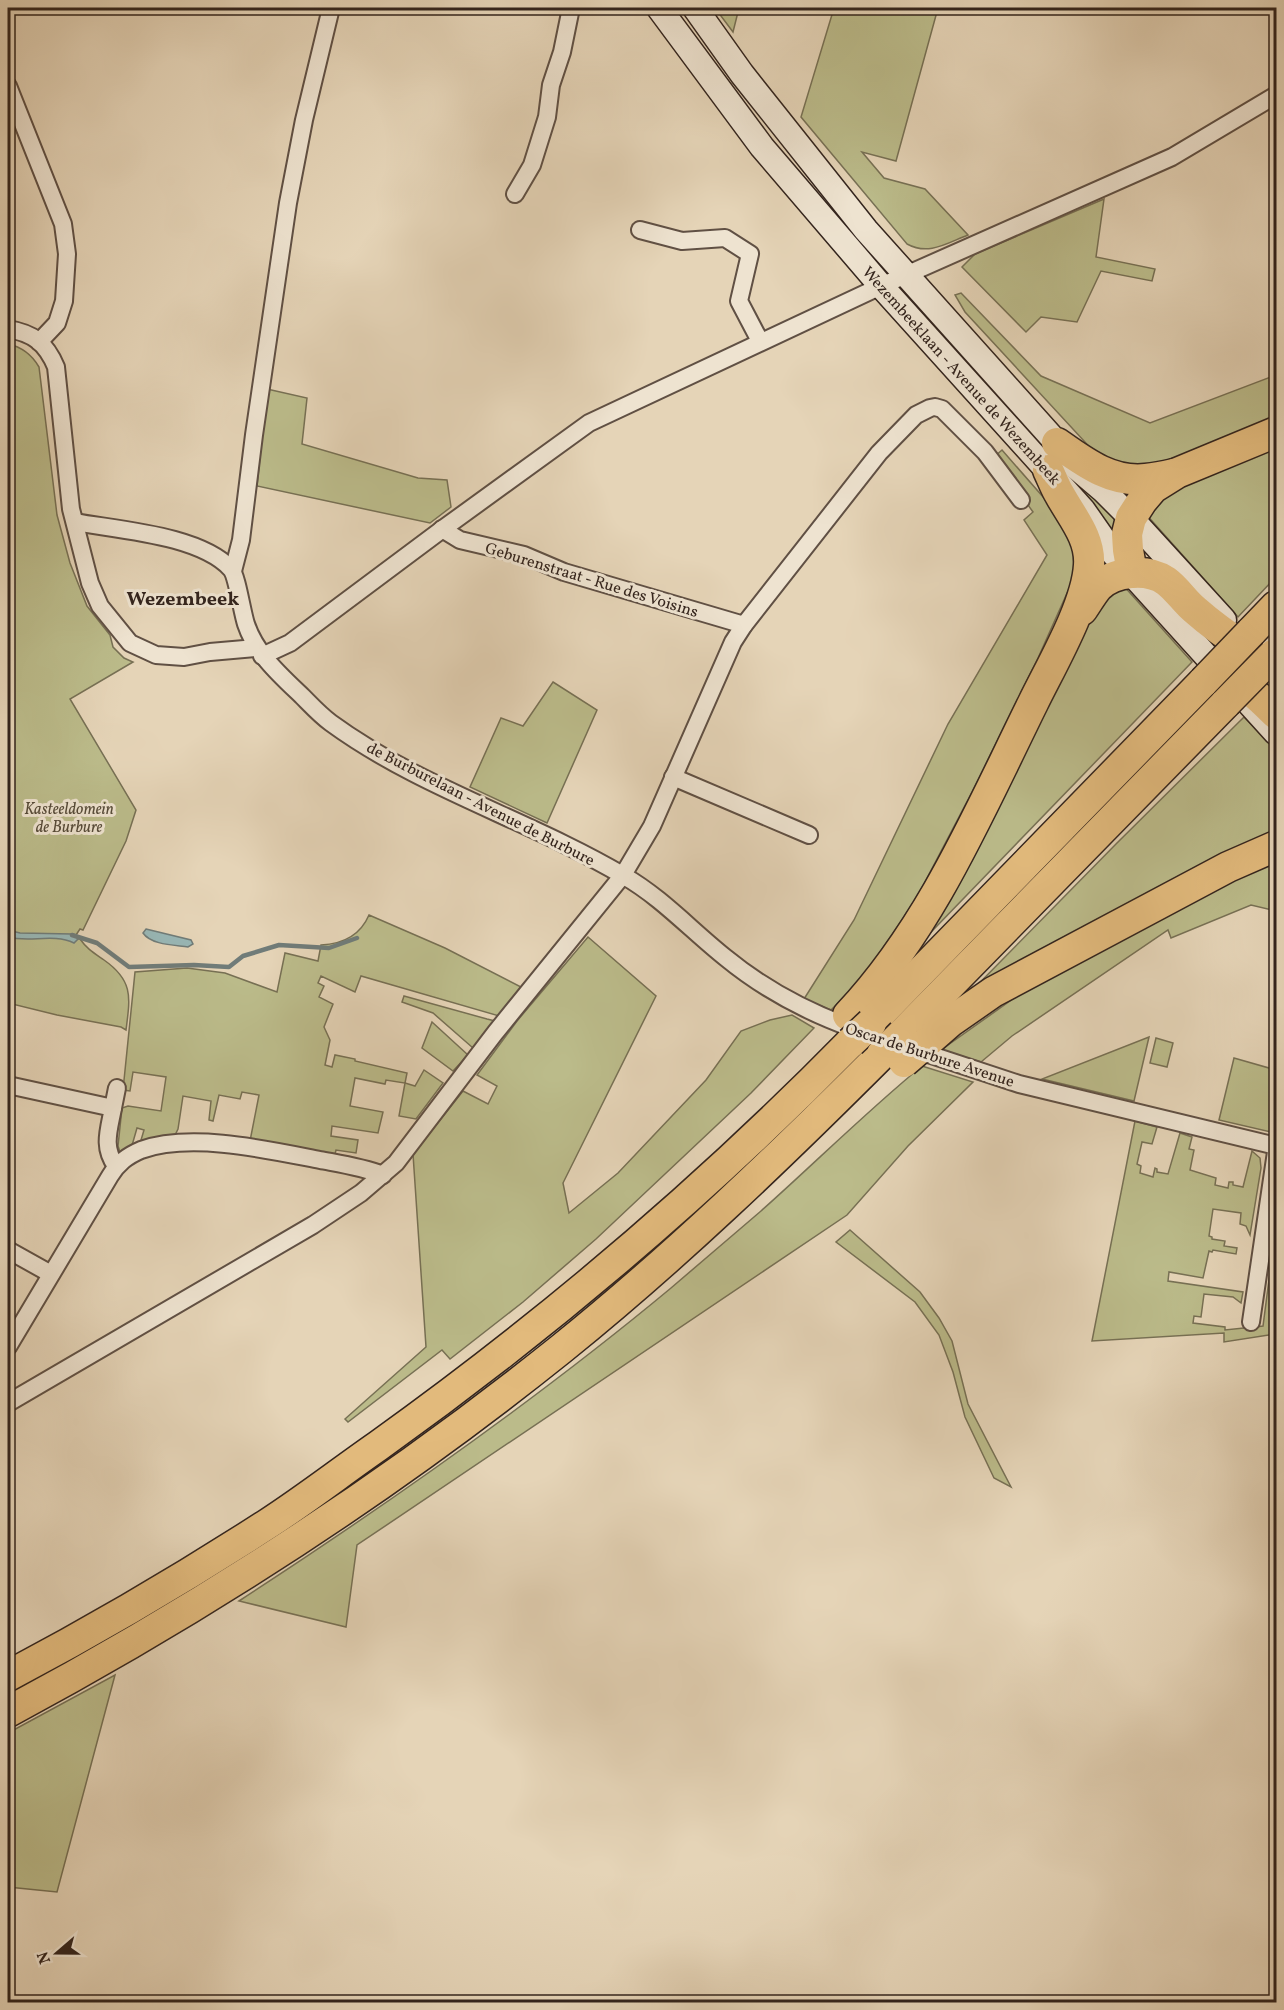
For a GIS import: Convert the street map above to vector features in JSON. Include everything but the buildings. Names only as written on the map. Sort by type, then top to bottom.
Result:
[{"type":"highway","points":[[1132,573],[1127,542],[1131,518],[1153,488],[1177,473],[1276,432]]},
{"type":"highway","points":[[849,1035],[874,987],[923,917],[977,816],[1071,624],[1088,579],[1090,562],[1085,537],[1059,494],[1052,457],[1111,475],[1144,480],[1177,473]]},
{"type":"highway","points":[[1071,624],[1098,587],[1113,577],[1132,573],[1159,577],[1169,583],[1192,608],[1213,626],[1265,654]]},
{"type":"highway","points":[[8,1676],[121,1613],[271,1521],[437,1403],[544,1321],[628,1251],[728,1163],[849,1035],[1218,686],[1265,654],[1276,606]]},
{"type":"highway","points":[[903,1048],[1218,686],[1237,680],[1251,689],[1276,714]]},
{"type":"highway","points":[[8,1712],[210,1596],[317,1527],[458,1429],[561,1348],[647,1276],[829,1107],[903,1048],[950,1022],[993,992],[1228,867],[1276,846]]},
{"type":"main road","name":"Wezembeeklaan - Avenue de Wezembeek","points":[[658,8],[762,147],[881,286],[1052,457],[1076,467],[1103,490],[1221,617],[1265,654]]},
{"type":"main road","name":"Wezembeeklaan - Avenue de Wezembeek","points":[[695,8],[742,74],[827,183],[906,276],[1052,457],[1083,510],[1113,553],[1132,573],[1218,686],[1276,733]]},
{"type":"street","points":[[259,652],[246,626],[233,571],[241,540],[288,203],[304,120],[331,8]]},
{"type":"street","points":[[514,194],[532,165],[547,117],[551,85],[562,52],[572,8]]},
{"type":"street","points":[[8,86],[63,224],[68,254],[64,301],[57,323],[39,342]]},
{"type":"street","points":[[8,329],[24,332],[39,342],[51,354],[57,367],[66,470],[75,522],[94,595],[115,627],[130,643],[156,655],[184,657],[210,652],[259,652],[290,642],[589,423],[760,341],[1173,157],[1276,95]]},
{"type":"street","points":[[640,230],[682,241],[725,238],[750,254],[739,301],[760,341]]},
{"type":"street","points":[[8,1402],[313,1225],[355,1197],[396,1163],[495,1033],[623,875],[652,826],[727,653],[744,625],[868,465],[907,422],[920,412],[935,407],[942,409],[985,452],[1021,500]]},
{"type":"street","points":[[75,522],[180,542],[207,550],[233,571]]},
{"type":"street","name":"Geburenstraat - Rue des Voisins","points":[[442,529],[460,540],[524,555],[564,572],[744,625]]},
{"type":"street","name":"de Burburelaan - Avenue de Burbure","points":[[259,652],[329,722],[367,747],[408,770],[623,875]]},
{"type":"street","points":[[673,777],[809,835]]},
{"type":"street","name":"Oscar de Burbure Avenue","points":[[623,875],[645,890],[728,960],[785,999],[826,1019],[1019,1084],[1276,1146]]},
{"type":"street","points":[[8,1085],[113,1108]]},
{"type":"street","points":[[116,1166],[109,1156],[107,1143],[117,1088]]},
{"type":"street","points":[[8,1347],[116,1166],[142,1150],[166,1144],[227,1145],[369,1169],[383,1175]]},
{"type":"street","points":[[1251,1322],[1276,1152]]},
{"type":"street","points":[[8,1250],[51,1274]]},
{"type":"green space","points":[[715,8],[739,8],[733,32]]},
{"type":"green space","points":[[834,8],[938,8],[896,161],[862,152],[884,178],[925,189],[968,235],[930,249],[907,244],[801,117]]},
{"type":"green space","points":[[1104,199],[1096,257],[1155,269],[1152,281],[1101,271],[1077,322],[1041,317],[1026,332],[962,267],[975,254]]},
{"type":"green space","points":[[961,293],[1041,376],[1150,423],[1276,375],[1276,417],[1171,461],[1120,468],[1096,454],[965,312],[955,295]]},
{"type":"green space","points":[[934,317],[1122,526],[1120,542],[918,320]]},
{"type":"green space","name":"Kasteeldomein de Burbure","points":[[8,344],[26,352],[39,367],[57,515],[70,563],[87,606],[110,635],[113,647],[124,658],[133,662],[70,699],[136,810],[126,841],[83,930],[80,929],[76,935],[63,936],[80,939],[121,975],[129,999],[126,1030],[121,1027],[8,1003]]},
{"type":"green space","points":[[267,389],[307,398],[302,444],[418,478],[447,480],[451,507],[430,523],[257,486]]},
{"type":"green space","points":[[1276,441],[1276,577],[1238,617],[1144,512],[1150,501]]},
{"type":"green space","points":[[1002,450],[1058,514],[1066,527],[1073,551],[1072,582],[1038,658],[916,899],[862,979],[831,1010],[804,999],[854,920],[948,724],[1047,555],[1024,520],[1033,512],[994,457]]},
{"type":"green space","points":[[1122,584],[1192,662],[907,957],[1091,607]]},
{"type":"green space","points":[[553,682],[597,710],[547,823],[470,787],[501,718],[523,726]]},
{"type":"green space","points":[[1244,717],[1276,750],[1276,835],[943,1020],[1116,844]]},
{"type":"green space","points":[[1276,859],[1276,911],[1251,905],[1171,938],[1168,930],[1012,1036],[981,1062],[941,1050],[1017,996]]},
{"type":"green space","points":[[369,915],[445,948],[521,987],[499,1016],[361,976],[355,992],[321,976],[318,983],[324,986],[319,997],[333,1004],[324,1027],[330,1040],[325,1065],[332,1067],[335,1055],[407,1073],[405,1083],[386,1080],[385,1084],[355,1078],[350,1106],[383,1112],[378,1133],[332,1126],[331,1136],[358,1140],[356,1153],[336,1150],[334,1158],[250,1141],[259,1095],[242,1092],[240,1099],[219,1095],[213,1121],[209,1120],[211,1101],[183,1096],[178,1129],[174,1137],[139,1147],[144,1130],[137,1128],[131,1149],[120,1152],[118,1146],[122,1108],[128,1106],[161,1111],[166,1077],[133,1072],[130,1091],[123,1090],[135,972],[187,968],[225,973],[277,992],[285,953],[318,961],[321,945],[337,943],[350,938],[361,928]]},
{"type":"green space","points":[[588,937],[656,996],[563,1183],[569,1213],[618,1173],[706,1080],[741,1031],[770,1020],[792,1015],[814,1028],[751,1093],[596,1239],[523,1302],[450,1359],[442,1350],[348,1422],[345,1419],[426,1347],[413,1154],[463,1091],[488,1104],[497,1086],[477,1075],[517,1021]]},
{"type":"green space","points":[[404,996],[495,1021],[473,1048],[433,1013],[402,1002]]},
{"type":"green space","points":[[432,1022],[468,1055],[453,1071],[422,1048]]},
{"type":"green space","points":[[1149,1037],[1134,1101],[1042,1079]]},
{"type":"green space","points":[[1156,1038],[1173,1043],[1167,1067],[1150,1063]]},
{"type":"green space","points":[[1234,1058],[1276,1070],[1275,1133],[1219,1120]]},
{"type":"green space","points":[[922,1066],[973,1082],[908,1146],[847,1215],[357,1545],[346,1627],[239,1601],[460,1451],[567,1371],[671,1288],[761,1211]]},
{"type":"green space","points":[[424,1070],[443,1083],[416,1119],[399,1116],[405,1083],[415,1086]]},
{"type":"green space","points":[[1135,1121],[1157,1127],[1152,1144],[1142,1142],[1137,1164],[1141,1166],[1140,1173],[1153,1177],[1155,1168],[1157,1172],[1168,1174],[1180,1133],[1192,1137],[1189,1149],[1194,1150],[1190,1170],[1216,1178],[1215,1185],[1228,1188],[1229,1182],[1233,1182],[1233,1185],[1243,1187],[1252,1151],[1260,1158],[1261,1168],[1250,1235],[1246,1226],[1240,1224],[1241,1213],[1213,1209],[1209,1236],[1212,1239],[1225,1241],[1224,1246],[1237,1248],[1236,1254],[1209,1251],[1203,1278],[1169,1272],[1168,1281],[1243,1292],[1241,1303],[1233,1297],[1204,1294],[1201,1317],[1194,1316],[1193,1323],[1225,1327],[1225,1330],[1263,1326],[1270,1272],[1276,1273],[1276,1334],[1224,1342],[1224,1333],[1092,1341]]},
{"type":"green space","points":[[850,1230],[920,1292],[939,1318],[952,1341],[968,1404],[1011,1487],[994,1478],[965,1417],[953,1372],[939,1335],[915,1302],[836,1242]]},
{"type":"green space","points":[[115,1675],[57,1892],[8,1887],[8,1733]]},
{"type":"water","points":[[146,929],[191,940],[193,944],[188,947],[157,942],[143,933]]},
{"type":"water","points":[[8,930],[20,933],[72,934],[78,939],[74,943],[50,938],[16,939],[8,937]]},
{"type":"waterway","points":[[72,935],[97,943],[129,967],[194,965],[229,967],[243,956],[279,945],[329,948],[357,938]]},
{"type":"district","name":"Wezembeek","points":[[183,598]]}]
